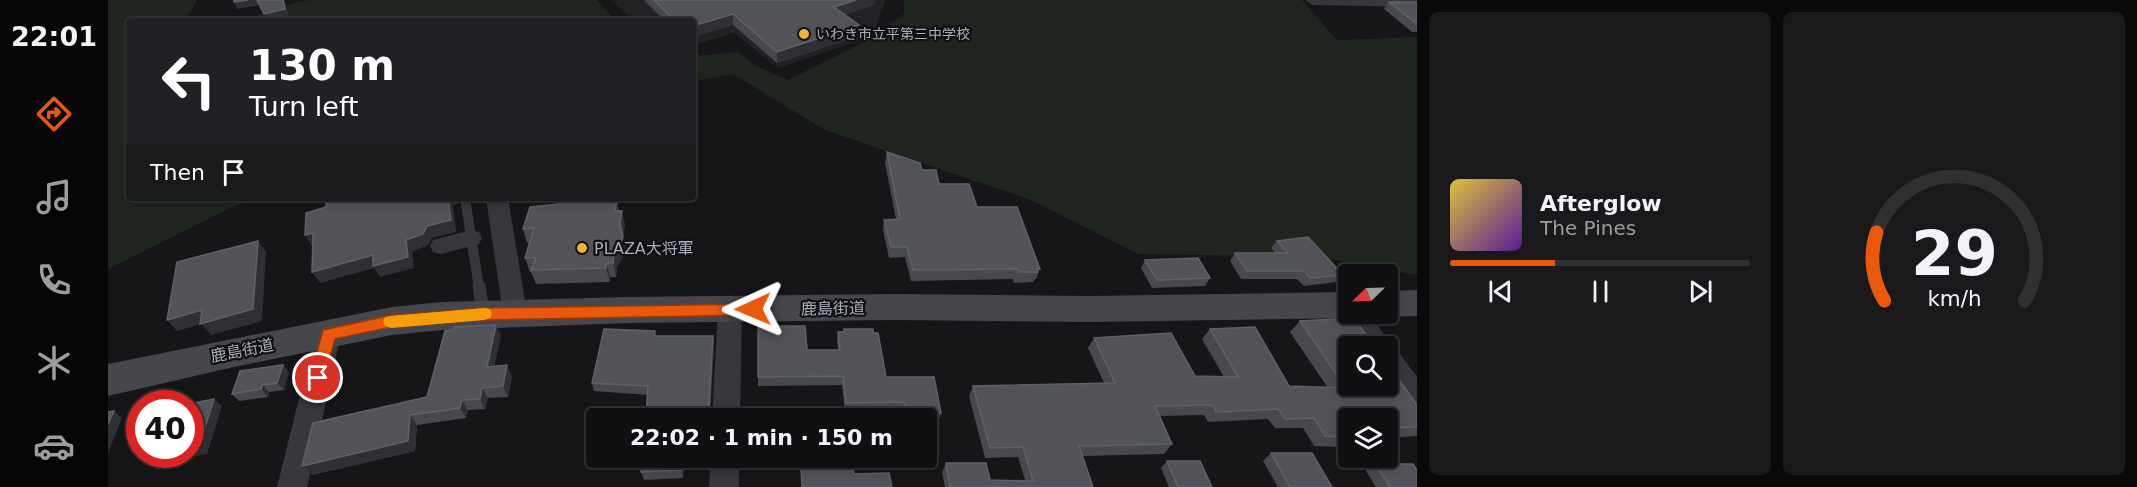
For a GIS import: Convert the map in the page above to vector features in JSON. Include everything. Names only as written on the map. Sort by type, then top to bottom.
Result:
[{"type":"street","points":[[1313,0],[1417,2]]},
{"type":"street","points":[[497,201],[499,314]]},
{"type":"street","points":[[434,246],[471,238]]},
{"type":"street","points":[[1398,304],[1417,303]]},
{"type":"street","name":"鹿島街道","points":[[108,380],[392,321],[499,314],[895,307],[1090,309],[1338,305]]},
{"type":"street","points":[[726,408],[730,310]]},
{"type":"street","points":[[1362,324],[1371,336]]},
{"type":"street","points":[[292,487],[328,334]]},
{"type":"street","points":[[1398,372],[1417,398]]},
{"type":"street","points":[[724,487],[725,468]]},
{"type":"lane","points":[[465,201],[471,238],[499,314]]},
{"type":"shaded area","points":[[108,0],[197,0],[187,18],[126,18],[126,201],[250,201],[234,206],[108,269]]},
{"type":"shaded area","points":[[309,0],[597,0],[613,18],[249,18],[285,5]]},
{"type":"shaded area","name":"いわき市立平第三中学校","points":[[611,0],[885,1],[873,36],[778,68],[734,33],[696,44],[696,18],[631,18]]},
{"type":"shaded area","points":[[904,0],[1302,0],[1337,40],[1417,37],[1417,275],[1398,272],[1398,264],[1357,264],[1319,257],[1138,254],[1031,200],[825,130],[733,74],[696,80],[696,56],[738,52],[756,66],[788,80],[870,39],[904,14]]},
{"type":"building","points":[[257,0],[283,0],[285,9],[264,14]]},
{"type":"building","points":[[654,0],[856,0],[834,7],[859,25],[777,52],[733,14],[696,25],[696,18],[672,18]]},
{"type":"building","points":[[1389,2],[1417,2],[1417,24]]},
{"type":"building","points":[[887,152],[920,163],[922,170],[936,170],[939,184],[969,184],[977,207],[1017,207],[1040,269],[1036,269],[1037,272],[1018,272],[1017,269],[913,270],[907,247],[891,247],[884,220],[900,219]]},
{"type":"building","points":[[326,201],[448,201],[451,220],[427,226],[423,234],[406,240],[408,257],[373,266],[373,255],[312,272],[313,233],[305,235],[306,213],[326,207]]},
{"type":"building","name":"PLAZA大将軍","points":[[560,201],[617,201],[615,211],[622,211],[620,223],[623,237],[614,253],[613,263],[607,263],[606,268],[531,270],[536,258],[525,258],[534,228],[523,229],[530,207],[559,204]]},
{"type":"building","points":[[1308,237],[1338,270],[1338,275],[1310,278],[1304,271],[1247,271],[1235,253],[1288,253],[1277,241]]},
{"type":"building","points":[[258,241],[253,309],[200,324],[202,310],[167,320],[177,262]]},
{"type":"building","points":[[1198,258],[1210,278],[1157,280],[1145,260]]},
{"type":"building","points":[[1338,319],[1338,324],[1358,324],[1367,336],[1338,336],[1338,376],[1300,321]]},
{"type":"building","points":[[496,325],[487,367],[507,365],[503,386],[482,388],[480,399],[462,400],[460,408],[410,415],[408,441],[302,466],[313,423],[427,397],[445,331],[453,330],[454,327]]},
{"type":"building","points":[[758,326],[805,326],[807,350],[840,350],[838,332],[845,332],[844,329],[873,329],[873,333],[878,333],[886,377],[934,377],[941,413],[937,413],[937,408],[905,408],[904,402],[846,403],[843,376],[758,377]]},
{"type":"building","points":[[1255,327],[1289,386],[1338,388],[1338,396],[1398,396],[1398,378],[1417,405],[1417,427],[1398,428],[1398,408],[1338,408],[1338,437],[1325,436],[1314,418],[1285,419],[1278,409],[1216,412],[1213,405],[1155,406],[1172,444],[1079,446],[1093,487],[950,487],[946,463],[986,463],[990,480],[1033,481],[1023,447],[990,448],[973,386],[1115,383],[1094,338],[1171,333],[1195,376],[1238,377],[1210,329]]},
{"type":"building","points":[[604,329],[655,331],[654,336],[713,336],[709,408],[647,408],[648,386],[592,383]]},
{"type":"building","points":[[283,365],[277,383],[263,385],[261,389],[232,394],[240,371]]},
{"type":"building","points":[[214,399],[204,430],[204,401]]},
{"type":"building","points":[[114,411],[108,424],[108,412]]},
{"type":"building","points":[[1271,453],[1312,453],[1332,487],[1290,487]]},
{"type":"building","points":[[1167,461],[1200,461],[1212,487],[1178,487]]},
{"type":"building","points":[[1398,464],[1413,464],[1417,470],[1417,487],[1390,487],[1378,468],[1398,468]]},
{"type":"building","points":[[642,468],[682,468],[682,470],[641,472]]},
{"type":"building","points":[[801,468],[853,468],[854,474],[889,473],[892,487],[802,487]]},
{"type":"slow traffic","points":[[391,322],[484,314]]},
{"type":"place","name":"いわき市立平第三中学校","points":[[804,34]]},
{"type":"place","name":"PLAZA大将軍","points":[[582,248]]},
{"type":"route","points":[[318,378],[328,334],[392,321],[441,316],[559,311],[753,309]]}]
